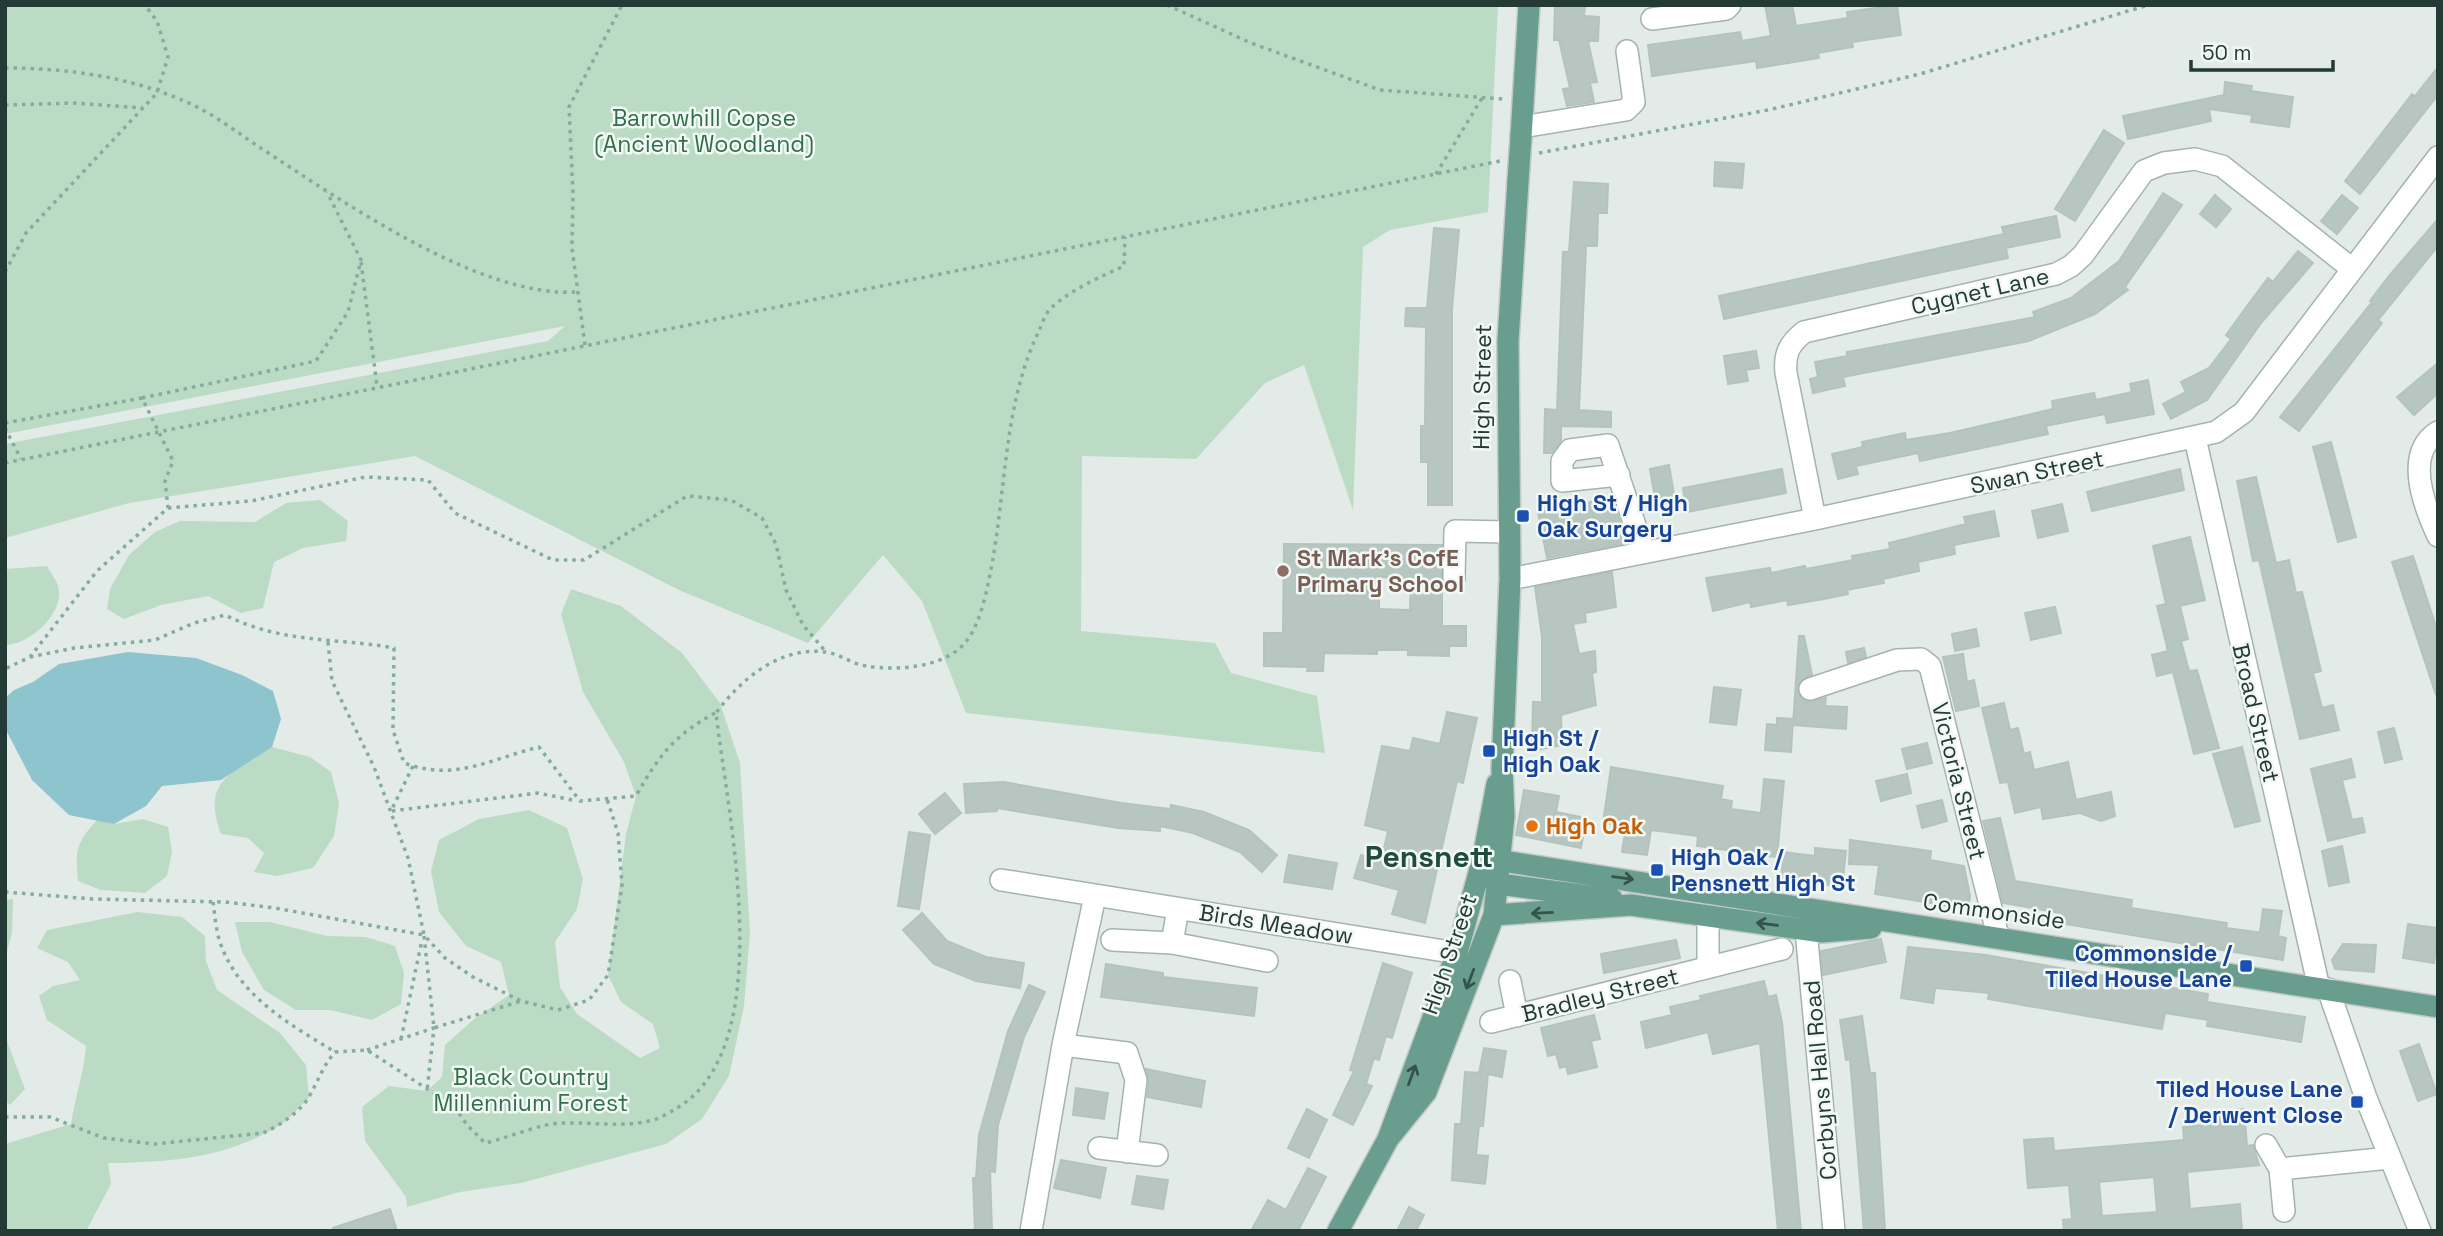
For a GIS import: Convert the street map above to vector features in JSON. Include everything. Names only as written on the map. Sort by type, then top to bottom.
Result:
[{"type":"main road","name":"High Street","points":[[1338,1231],[1388,1139],[1488,863],[1491,804],[1502,769],[1510,579],[1508,341],[1518,181],[1525,139],[1523,100],[1529,5]]},
{"type":"main road","name":"High Street","points":[[1388,1139],[1426,1092],[1494,915],[1499,884],[1488,863]]},
{"type":"main road","points":[[1488,863],[1709,891],[1807,919],[1822,932],[1908,925]]},
{"type":"main road","points":[[1499,884],[1617,899],[1631,905]]},
{"type":"main road","points":[[1708,917],[1709,891]]},
{"type":"main road","points":[[1494,915],[1631,905],[1708,917],[1807,919]]},
{"type":"main road","name":"Commonside","points":[[1807,919],[1833,914],[1998,936],[2438,1007]]},
{"type":"street","points":[[1652,19],[1726,9],[1730,5]]},
{"type":"street","points":[[1525,139],[1626,110],[1634,102],[1627,51]]},
{"type":"street","name":"Swan Street","points":[[1510,579],[1815,519],[2216,432],[2244,412],[2438,157]]},
{"type":"street","name":"Cygnet Lane","points":[[1815,519],[1785,358],[1794,340],[1804,332],[2056,274],[2083,255],[2137,177],[2153,166],[2195,159],[2222,166],[2351,268]]},
{"type":"street","points":[[2438,432],[2422,455],[2418,477],[2422,500],[2438,536]]},
{"type":"street","name":"Broad Street","points":[[2195,438],[2324,989],[2420,1231]]},
{"type":"street","points":[[1619,475],[1644,552]]},
{"type":"street","points":[[1454,578],[1455,531],[1508,532]]},
{"type":"street","name":"Victoria Street","points":[[1810,689],[1897,660],[1922,659],[1930,666],[1998,936]]},
{"type":"street","name":"Birds Meadow","points":[[1001,880],[1457,953]]},
{"type":"street","points":[[1031,1231],[1063,1045],[1095,896]]},
{"type":"street","points":[[1172,943],[1178,909]]},
{"type":"street","name":"Bradley Street","points":[[1708,917],[1708,967]]},
{"type":"street","name":"Corbyns Hall Road","points":[[1807,919],[1834,1231]]},
{"type":"street","points":[[1112,940],[1172,943],[1268,961]]},
{"type":"street","name":"Bradley Street","points":[[1491,1022],[1782,949]]},
{"type":"street","points":[[1510,981],[1517,1016]]},
{"type":"street","points":[[1063,1045],[1127,1053],[1136,1080],[1127,1152]]},
{"type":"street","points":[[2266,1145],[2280,1169],[2284,1211]]},
{"type":"street","points":[[1100,1149],[1157,1155]]},
{"type":"street","points":[[2280,1169],[2390,1158]]},
{"type":"path","points":[[5,272],[26,233],[158,93],[168,57],[157,21],[145,5]]},
{"type":"path","points":[[585,345],[572,248],[573,194],[569,107],[622,5]]},
{"type":"path","points":[[1167,5],[1251,43],[1380,90],[1523,100]]},
{"type":"path","points":[[1525,139],[1769,110],[1870,86],[2148,5]]},
{"type":"path","points":[[5,68],[56,68],[125,80],[200,109],[326,190],[438,254],[498,281],[548,294],[578,292]]},
{"type":"path","points":[[1436,174],[1482,98]]},
{"type":"path","points":[[5,105],[73,103],[143,108]]},
{"type":"path","points":[[5,463],[1508,160]]},
{"type":"path","points":[[326,190],[360,260],[377,387]]},
{"type":"path","points":[[391,811],[538,793],[580,802],[636,796],[653,765],[686,729],[716,713],[735,687],[767,665],[793,654],[826,652],[865,666],[905,668],[935,664],[968,639],[987,589],[1002,505],[1012,423],[1026,358],[1050,309],[1092,281],[1124,266],[1125,237]]},
{"type":"path","points":[[5,423],[142,398],[316,361],[348,312],[360,260]]},
{"type":"path","points":[[142,398],[173,461],[165,481],[168,508]]},
{"type":"path","points":[[5,428],[21,459]]},
{"type":"path","points":[[30,657],[97,571],[168,508],[251,501],[365,477],[428,480],[455,513],[553,559],[584,560],[687,496],[731,500],[762,518],[776,544],[786,590],[803,625],[826,652]]},
{"type":"path","points":[[5,669],[30,657],[74,648],[155,640],[194,623],[225,615],[252,628],[287,638],[394,648],[393,730],[404,763],[427,772],[464,770],[539,747],[580,802]]},
{"type":"path","points":[[328,642],[332,681],[356,725],[408,858],[424,935],[434,1028],[427,1091]]},
{"type":"path","points":[[367,1050],[455,1107],[467,1125],[485,1143],[559,1123],[610,1125],[655,1120],[691,1100],[720,1063],[734,1014],[740,940],[735,849],[716,713]]},
{"type":"path","points":[[391,811],[413,766]]},
{"type":"path","points":[[5,892],[93,899],[213,901],[275,908],[424,935],[445,958],[521,1001],[558,1010],[589,1000],[608,975],[622,885],[618,833],[607,799]]},
{"type":"path","points":[[213,901],[221,945],[241,982],[280,1018],[335,1052],[367,1050],[521,1001]]},
{"type":"path","points":[[401,1039],[424,935]]},
{"type":"path","points":[[5,1117],[50,1117],[104,1138],[154,1144],[263,1133],[278,1126],[309,1098],[321,1068],[335,1052]]},
{"type":"green space","name":"Barrowhill Copse (Ancient Woodland)","points":[[5,5],[1498,5],[1488,212],[1390,230],[1363,247],[1353,510],[1304,365],[1265,383],[1196,459],[1082,456],[1081,631],[1215,643],[1231,673],[1317,696],[1325,753],[966,713],[922,601],[883,555],[808,643],[679,590],[415,456],[129,503],[5,538],[5,444],[548,341],[565,326],[5,434]]},
{"type":"green space","points":[[320,500],[348,521],[346,541],[303,548],[274,562],[263,608],[241,613],[208,596],[161,605],[124,619],[107,609],[110,589],[129,555],[155,532],[180,521],[255,522],[286,503]]},
{"type":"green space","points":[[47,566],[58,586],[57,606],[35,633],[15,644],[5,645],[5,569]]},
{"type":"green space","name":"Black Country Millennium Forest","points":[[571,589],[621,606],[682,653],[720,703],[740,763],[750,933],[744,1006],[729,1076],[702,1119],[666,1144],[521,1183],[460,1192],[407,1207],[406,1197],[365,1141],[362,1107],[389,1086],[427,1091],[442,1077],[445,1045],[473,1020],[509,995],[501,962],[466,946],[439,912],[431,871],[439,840],[479,819],[529,810],[567,828],[583,879],[577,909],[555,942],[560,987],[577,1014],[640,1058],[660,1048],[653,1024],[621,1002],[608,975],[626,834],[636,796],[624,762],[583,692],[561,614]]},
{"type":"green space","points":[[272,747],[310,757],[331,772],[339,803],[334,836],[313,868],[277,876],[254,872],[264,853],[248,838],[221,834],[215,801],[224,780]]},
{"type":"green space","points":[[143,819],[168,827],[172,852],[167,876],[145,893],[101,890],[78,881],[78,848],[97,820],[114,824]]},
{"type":"green space","points":[[13,899],[12,932],[5,959],[5,900]]},
{"type":"green space","points":[[137,912],[182,917],[205,936],[206,961],[217,990],[280,1033],[306,1065],[309,1098],[281,1124],[236,1146],[174,1160],[108,1163],[111,1184],[86,1231],[5,1231],[5,1144],[71,1124],[85,1056],[86,1046],[47,1020],[39,996],[53,986],[80,980],[68,962],[37,948],[47,930]]},
{"type":"green space","name":"Black Country Millennium Forest","points":[[235,922],[270,922],[327,936],[366,937],[395,946],[404,973],[401,1004],[372,1020],[330,1010],[296,1010],[264,990],[242,952]]},
{"type":"green space","points":[[5,1036],[25,1089],[10,1105],[5,1101]]},
{"type":"water","points":[[128,652],[196,658],[242,675],[273,691],[281,719],[272,747],[221,780],[162,786],[146,806],[114,824],[69,815],[32,780],[5,728],[5,698],[59,664]]},
{"type":"building","points":[[1555,5],[1585,5],[1584,16],[1599,17],[1598,41],[1588,41],[1597,82],[1590,83],[1594,102],[1567,106],[1563,89],[1570,88],[1559,40],[1554,40]]},
{"type":"building","points":[[1765,5],[1792,5],[1796,26],[1848,18],[1847,12],[1897,5],[1901,35],[1852,42],[1853,47],[1818,53],[1819,58],[1757,68],[1756,61],[1652,76],[1648,45],[1740,32],[1742,41],[1771,36]]},
{"type":"building","points":[[2438,67],[2438,95],[2360,194],[2345,181],[2412,94],[2415,96]]},
{"type":"building","points":[[2225,82],[2252,86],[2251,91],[2293,97],[2289,127],[2251,122],[2252,115],[2209,109],[2211,121],[2128,139],[2123,116],[2224,95]]},
{"type":"building","points":[[2104,130],[2124,143],[2075,221],[2055,209]]},
{"type":"building","points":[[1715,162],[1744,164],[1742,188],[1714,186]]},
{"type":"building","points":[[1574,182],[1608,184],[1607,213],[1598,213],[1597,246],[1586,246],[1579,410],[1611,412],[1611,427],[1561,426],[1561,441],[1552,453],[1544,453],[1545,409],[1557,410],[1563,252],[1569,252]]},
{"type":"building","points":[[2163,193],[2182,205],[2125,287],[2128,290],[2095,314],[2029,341],[1843,377],[1845,386],[1813,393],[1810,379],[1818,377],[1815,362],[1847,356],[1847,352],[2035,317],[2033,312],[2071,298],[2119,261]]},
{"type":"building","points":[[2215,195],[2231,209],[2216,227],[2200,214]]},
{"type":"building","points":[[2342,195],[2358,208],[2337,234],[2321,221]]},
{"type":"building","points":[[2056,216],[2060,237],[2006,248],[2008,258],[1724,319],[1719,296],[2004,234],[2002,227]]},
{"type":"building","points":[[2438,219],[2438,246],[2378,320],[2382,323],[2299,431],[2280,417],[2372,302],[2370,301],[2389,276]]},
{"type":"building","points":[[1434,228],[1459,230],[1452,309],[1452,505],[1428,505],[1428,462],[1421,462],[1421,426],[1425,426],[1426,327],[1405,326],[1406,308],[1427,308]]},
{"type":"building","points":[[2298,251],[2313,263],[2261,323],[2207,400],[2171,419],[2163,404],[2186,392],[2181,382],[2209,368],[2231,339],[2226,335],[2268,278],[2273,282]]},
{"type":"building","points":[[1756,351],[1759,368],[1746,370],[1748,381],[1728,384],[1724,356]]},
{"type":"building","points":[[2438,363],[2438,393],[2414,415],[2397,397]]},
{"type":"building","points":[[2148,380],[2154,414],[2107,423],[2105,414],[2046,426],[2048,434],[1920,461],[1918,453],[1856,466],[1858,474],[1838,479],[1832,454],[1863,447],[1862,442],[1905,433],[1906,440],[1950,433],[2053,409],[2052,401],[2094,393],[2096,400],[2132,392],[2130,384]]},
{"type":"building","points":[[2331,442],[2356,537],[2338,542],[2313,447]]},
{"type":"building","points":[[1669,465],[1675,500],[1656,504],[1650,469]]},
{"type":"building","points":[[1782,469],[1786,493],[1687,512],[1683,488]]},
{"type":"building","points":[[2180,469],[2184,490],[2092,511],[2087,492]]},
{"type":"building","points":[[2256,477],[2276,563],[2289,560],[2296,593],[2302,592],[2321,671],[2313,673],[2322,708],[2333,705],[2339,730],[2300,739],[2259,560],[2253,561],[2237,481]]},
{"type":"building","points":[[1612,498],[1627,543],[1547,558],[1538,512]]},
{"type":"building","points":[[2062,504],[2068,531],[2038,538],[2032,511]]},
{"type":"building","points":[[1994,511],[1999,536],[1954,545],[1955,554],[1918,562],[1919,571],[1883,579],[1884,583],[1847,590],[1848,594],[1824,599],[1788,605],[1787,600],[1751,607],[1750,602],[1713,611],[1706,578],[1770,568],[1771,573],[1805,566],[1806,569],[1853,560],[1852,556],[1890,549],[1889,543],[1966,524],[1964,517]]},
{"type":"building","points":[[2190,537],[2205,600],[2180,606],[2188,639],[2181,641],[2189,671],[2197,670],[2219,748],[2194,754],[2173,672],[2157,676],[2152,655],[2168,651],[2157,606],[2166,604],[2153,546]]},
{"type":"building","points":[[1284,544],[1442,545],[1442,626],[1466,626],[1466,646],[1449,646],[1449,656],[1408,655],[1408,650],[1377,650],[1377,654],[1324,653],[1323,671],[1307,671],[1308,667],[1264,666],[1264,633],[1283,633]],"holes":[[[1379,577],[1411,578],[1410,610],[1379,609]]]},
{"type":"building","points":[[2413,556],[2438,633],[2436,695],[2392,562]]},
{"type":"building","points":[[1612,572],[1616,607],[1585,613],[1586,622],[1573,624],[1579,654],[1595,651],[1596,672],[1592,673],[1596,705],[1561,715],[1562,745],[1532,751],[1533,702],[1542,702],[1542,637],[1535,587]]},
{"type":"building","points":[[2055,607],[2061,633],[2031,640],[2025,613]]},
{"type":"building","points":[[1976,629],[1979,646],[1955,651],[1952,634]]},
{"type":"building","points":[[1799,636],[1804,636],[1812,675],[1800,681],[1798,694],[1807,702],[1826,698],[1825,706],[1847,707],[1846,729],[1793,725]]},
{"type":"building","points":[[1864,648],[1866,657],[1848,663],[1846,652]]},
{"type":"building","points":[[1963,654],[1967,682],[1974,680],[1979,706],[1956,711],[1943,657]]},
{"type":"building","points":[[1714,687],[1741,690],[1736,725],[1710,722]]},
{"type":"building","points":[[2004,703],[2010,730],[2018,728],[2024,754],[2030,752],[2034,770],[2068,762],[2076,800],[2111,792],[2115,816],[2101,821],[2080,813],[2043,819],[2041,807],[2015,813],[2008,782],[2000,783],[1982,708]]},
{"type":"building","points":[[1447,712],[1477,718],[1463,783],[1457,781],[1425,923],[1392,914],[1399,890],[1354,878],[1361,855],[1381,861],[1388,831],[1365,825],[1382,746],[1410,751],[1413,738],[1440,744]]},
{"type":"building","points":[[1777,718],[1793,719],[1791,752],[1765,750],[1767,724],[1777,725]]},
{"type":"building","points":[[2394,728],[2402,759],[2385,763],[2378,732]]},
{"type":"building","points":[[1927,743],[1932,763],[1907,769],[1902,749]]},
{"type":"building","points":[[2242,747],[2260,821],[2235,827],[2213,754]]},
{"type":"building","points":[[2351,759],[2355,777],[2342,780],[2352,820],[2362,818],[2365,832],[2328,841],[2311,769]]},
{"type":"building","points":[[1611,767],[1723,786],[1721,799],[1732,801],[1731,809],[1761,813],[1764,779],[1784,781],[1777,857],[1697,846],[1698,836],[1651,830],[1647,855],[1622,852],[1626,826],[1603,823]]},
{"type":"building","points":[[1907,774],[1911,793],[1881,801],[1876,781]]},
{"type":"building","points":[[1004,782],[1121,803],[1170,809],[1171,805],[1204,812],[1249,830],[1277,855],[1262,872],[1240,852],[1193,833],[1160,826],[1160,831],[1118,828],[997,808],[997,811],[966,813],[964,784]]},
{"type":"building","points":[[1524,790],[1559,796],[1556,812],[1586,818],[1581,848],[1516,835]]},
{"type":"building","points":[[945,793],[961,813],[935,834],[919,814]]},
{"type":"building","points":[[1942,800],[1947,821],[1922,828],[1917,806]]},
{"type":"building","points":[[2000,818],[2015,881],[2132,900],[2131,908],[2227,923],[2226,928],[2256,932],[2260,932],[2263,909],[2282,911],[2278,936],[2286,938],[2283,960],[2059,923],[2061,913],[2003,903],[1983,821]]},
{"type":"building","points":[[909,832],[930,835],[919,909],[898,906]]},
{"type":"building","points":[[1850,840],[1931,851],[1930,860],[1964,866],[1970,896],[1968,909],[1875,894],[1879,865],[1849,864]]},
{"type":"building","points":[[2342,846],[2349,882],[2329,886],[2322,851]]},
{"type":"building","points":[[1815,848],[1846,851],[1842,887],[1781,879],[1784,852],[1815,856]]},
{"type":"building","points":[[1289,855],[1337,863],[1332,889],[1284,882]]},
{"type":"building","points":[[922,913],[947,941],[986,957],[1024,963],[1020,988],[976,981],[934,964],[903,930]]},
{"type":"building","points":[[2408,924],[2438,928],[2434,963],[2403,958]]},
{"type":"building","points":[[1881,939],[1886,962],[1823,975],[1821,951]]},
{"type":"building","points":[[1676,940],[1680,958],[1604,973],[1601,954]]},
{"type":"building","points":[[2343,944],[2376,945],[2374,972],[2335,969],[2332,960]]},
{"type":"building","points":[[1908,947],[1986,955],[2208,994],[2207,1002],[2305,1017],[2301,1042],[2207,1026],[2208,1020],[2165,1013],[2162,1029],[1988,999],[1989,993],[1935,988],[1933,1003],[1901,998]]},
{"type":"building","points":[[1383,963],[1412,973],[1392,1038],[1386,1036],[1379,1060],[1374,1058],[1366,1084],[1372,1086],[1353,1125],[1333,1115],[1354,1071],[1350,1070]]},
{"type":"building","points":[[1106,964],[1163,973],[1163,977],[1257,988],[1254,1016],[1101,997]]},
{"type":"building","points":[[1764,981],[1768,997],[1776,995],[1782,1022],[1801,1231],[1778,1231],[1760,1043],[1713,1054],[1708,1032],[1646,1048],[1641,1022],[1672,1015],[1670,1007],[1701,1000],[1700,996]]},
{"type":"building","points":[[1029,985],[1045,992],[1024,1037],[998,1125],[995,1172],[990,1171],[992,1231],[975,1231],[973,1178],[976,1178],[979,1135],[1008,1031]]},
{"type":"building","points":[[1594,1015],[1600,1039],[1591,1041],[1597,1067],[1568,1074],[1566,1066],[1560,1068],[1556,1054],[1548,1056],[1541,1028]]},
{"type":"building","points":[[1862,1016],[1870,1073],[1875,1073],[1885,1230],[1864,1231],[1850,1059],[1846,1060],[1840,1020]]},
{"type":"building","points":[[2419,1044],[2437,1094],[2418,1101],[2400,1051]]},
{"type":"building","points":[[1484,1048],[1506,1051],[1502,1077],[1488,1074],[1483,1126],[1479,1126],[1476,1155],[1488,1156],[1485,1184],[1452,1180],[1455,1124],[1461,1124],[1465,1072],[1479,1073]]},
{"type":"building","points":[[1146,1069],[1205,1081],[1201,1107],[1147,1097],[1149,1081]]},
{"type":"building","points":[[1076,1088],[1108,1093],[1104,1119],[1073,1115]]},
{"type":"building","points":[[1307,1109],[1327,1120],[1309,1158],[1288,1148]]},
{"type":"building","points":[[2244,1109],[2247,1146],[2253,1145],[2259,1165],[2187,1172],[2190,1209],[2240,1204],[2242,1231],[2064,1231],[2063,1220],[2072,1219],[2069,1185],[2028,1188],[2024,1140],[2053,1138],[2054,1151],[2184,1140],[2183,1127],[2215,1124],[2214,1112]],"holes":[[[2154,1177],[2157,1212],[2102,1216],[2099,1182]]]},
{"type":"building","points":[[1061,1160],[1106,1168],[1100,1198],[1054,1188]]},
{"type":"building","points":[[1308,1168],[1326,1177],[1298,1231],[1251,1231],[1268,1200],[1286,1210]]},
{"type":"building","points":[[1137,1176],[1168,1180],[1163,1209],[1132,1204]]},
{"type":"building","points":[[1409,1207],[1424,1215],[1416,1231],[1397,1231]]},
{"type":"building","points":[[390,1209],[397,1231],[334,1231],[333,1228]]},
{"type":"place","name":"High St / High Oak Surgery","points":[[1523,516]]},
{"type":"place","name":"St Mark's CofE Primary School","points":[[1283,571]]},
{"type":"place","name":"High St / High Oak","points":[[1489,751]]},
{"type":"place","name":"High Oak","points":[[1532,826]]},
{"type":"place","name":"High Oak / Pensnett High St","points":[[1657,870]]},
{"type":"place","name":"Commonside / Tiled House Lane","points":[[2246,966]]},
{"type":"place","name":"Tiled House Lane / Derwent Close","points":[[2357,1102]]},
{"type":"district","name":"Pensnett","points":[[1429,856]]}]
